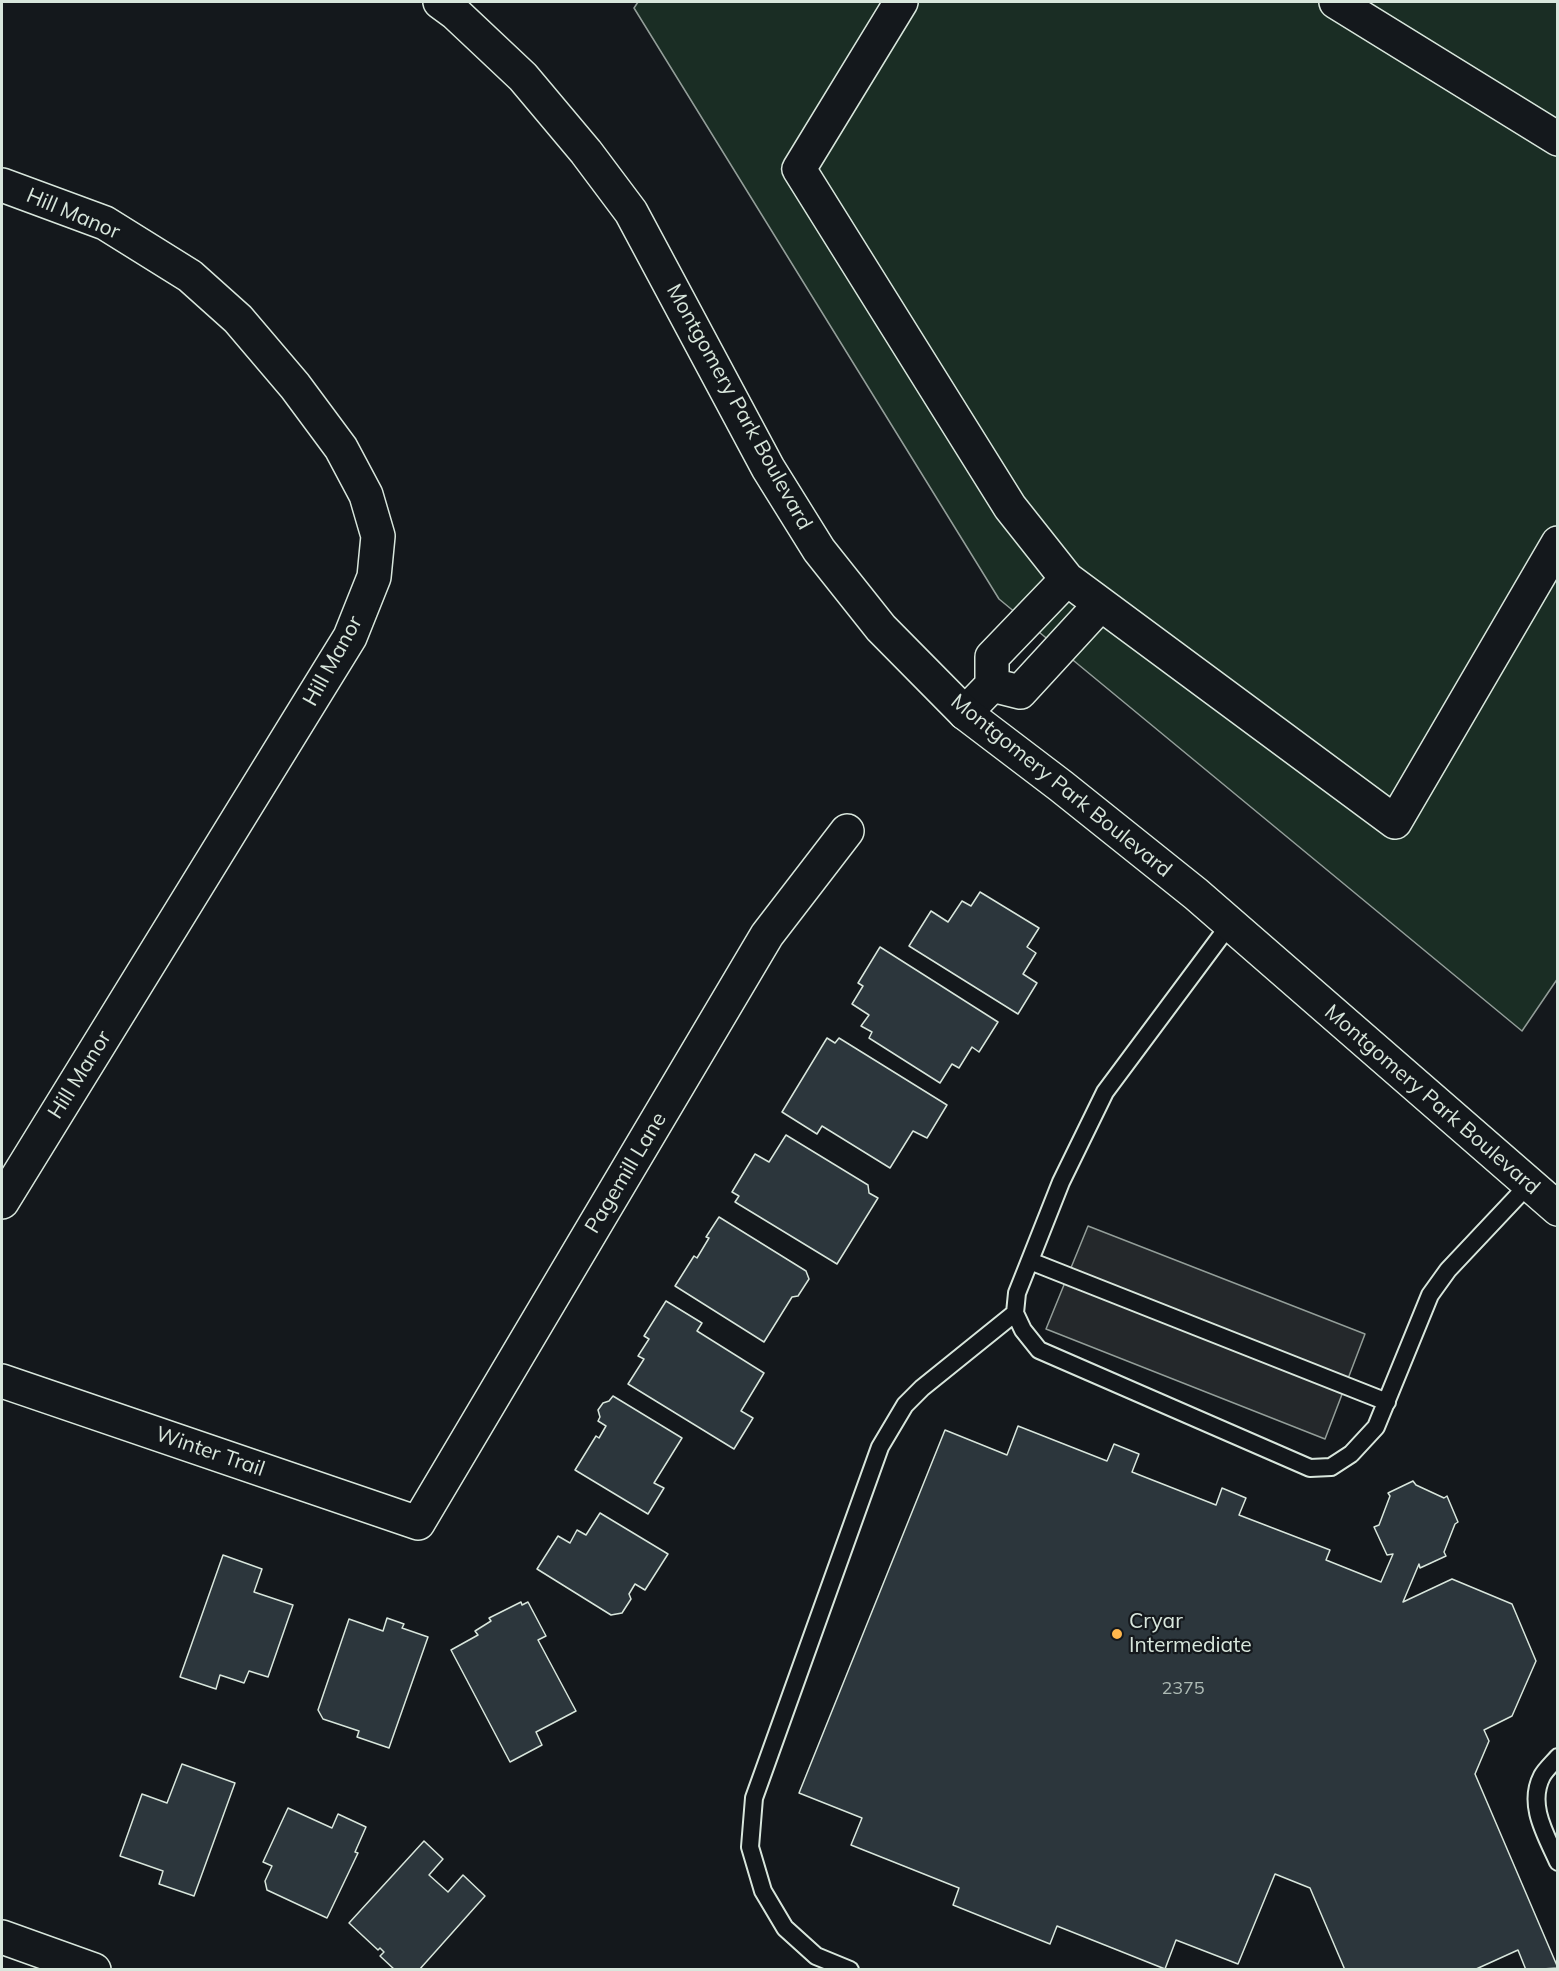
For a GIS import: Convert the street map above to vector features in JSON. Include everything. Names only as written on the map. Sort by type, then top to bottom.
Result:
[{"type":"street","name":"Montgomery Park Boulevard","points":[[440,2],[523,77],[586,152],[631,212],[768,468],[819,550],[881,628],[965,713],[1061,786],[1230,924],[1557,1209]]},
{"type":"street","points":[[901,2],[799,169],[1010,507],[1067,579],[1395,822],[1557,543]]},
{"type":"street","points":[[1336,2],[1557,140]]},
{"type":"street","name":"Hill Manor","points":[[2,185],[105,223],[190,276],[238,319],[295,386],[341,448],[366,495],[378,536],[374,578],[350,637],[2,1202]]},
{"type":"street","points":[[965,713],[992,685],[992,657],[1067,579]]},
{"type":"street","points":[[992,685],[1020,692],[1100,605]]},
{"type":"street","name":"Pagemill Lane","points":[[418,1523],[767,934],[847,831]]},
{"type":"street","name":"Winter Trail","points":[[2,1381],[418,1523]]},
{"type":"street","points":[[2,1937],[94,1970]]},
{"type":"lane","points":[[1230,924],[1105,1092],[1061,1182],[1017,1293],[1015,1313],[1023,1330],[1039,1350],[1310,1468],[1331,1467],[1351,1454],[1376,1427],[1430,1295],[1448,1270],[1528,1184]]},
{"type":"lane","points":[[1030,1261],[1387,1402]]},
{"type":"lane","points":[[850,1970],[816,1956],[785,1928],[763,1891],[750,1847],[754,1798],[880,1448],[905,1406],[922,1388],[1015,1313]]},
{"type":"lane","points":[[1557,1757],[1542,1775],[1535,1796],[1538,1814],[1557,1862]]},
{"type":"green space","points":[[638,2],[1557,2],[1558,978],[1522,1031],[999,599],[634,8]]},
{"type":"shaded area","points":[[1088,1226],[1365,1334],[1325,1439],[1046,1329]]},
{"type":"building","points":[[980,892],[1039,928],[1027,947],[1036,953],[1023,974],[1037,983],[1018,1014],[909,946],[931,911],[948,922],[962,901],[971,906]]},
{"type":"building","points":[[880,947],[998,1022],[979,1052],[972,1047],[959,1068],[952,1064],[940,1083],[869,1038],[872,1032],[861,1026],[869,1015],[852,1004],[863,986],[858,983]]},
{"type":"building","points":[[827,1038],[835,1043],[839,1038],[947,1105],[927,1138],[913,1131],[890,1168],[822,1126],[817,1134],[782,1112]]},
{"type":"building","points":[[786,1135],[868,1185],[869,1193],[878,1198],[837,1264],[735,1202],[739,1196],[732,1192],[755,1154],[769,1162]]},
{"type":"building","points":[[719,1217],[806,1271],[809,1279],[798,1296],[792,1297],[764,1342],[675,1286],[694,1256],[697,1258],[709,1238],[706,1237]]},
{"type":"building","points":[[666,1301],[702,1323],[697,1331],[764,1373],[741,1411],[753,1418],[734,1449],[628,1384],[644,1359],[638,1356],[649,1339],[644,1336]]},
{"type":"building","points":[[613,1396],[682,1438],[654,1483],[664,1488],[648,1514],[575,1470],[596,1436],[599,1438],[606,1426],[598,1421],[600,1417],[598,1410]]},
{"type":"building","points":[[1018,1426],[1107,1461],[1114,1444],[1139,1454],[1132,1472],[1216,1505],[1222,1488],[1246,1498],[1239,1515],[1330,1550],[1326,1560],[1381,1582],[1393,1554],[1387,1555],[1374,1527],[1379,1525],[1390,1496],[1388,1493],[1413,1481],[1416,1485],[1444,1498],[1447,1496],[1458,1522],[1455,1524],[1444,1552],[1446,1556],[1420,1568],[1419,1564],[1403,1602],[1452,1579],[1512,1604],[1536,1661],[1512,1716],[1484,1730],[1489,1741],[1475,1774],[1558,1968],[1526,1970],[1518,1950],[1474,1970],[1345,1970],[1310,1888],[1275,1874],[1238,1964],[1176,1940],[1165,1969],[1057,1926],[1050,1944],[953,1905],[959,1888],[851,1845],[862,1818],[799,1793],[945,1430],[1007,1455]]},
{"type":"building","points":[[600,1513],[668,1554],[645,1590],[635,1584],[629,1594],[631,1599],[622,1613],[611,1615],[537,1569],[558,1536],[570,1543],[577,1530],[586,1535]]},
{"type":"building","points":[[223,1555],[262,1569],[254,1592],[293,1605],[268,1677],[249,1671],[244,1683],[220,1675],[216,1689],[180,1677]]},
{"type":"building","points":[[521,1602],[522,1605],[528,1602],[546,1636],[538,1640],[576,1711],[536,1732],[542,1745],[510,1762],[451,1650],[478,1635],[475,1631],[491,1621],[489,1618]]},
{"type":"building","points":[[387,1618],[404,1624],[402,1628],[428,1637],[389,1748],[357,1737],[359,1731],[323,1719],[318,1710],[349,1619],[383,1631]]},
{"type":"building","points":[[182,1764],[235,1783],[194,1896],[159,1884],[163,1871],[120,1856],[142,1794],[167,1803]]},
{"type":"building","points":[[288,1808],[332,1828],[338,1814],[366,1827],[355,1852],[358,1853],[327,1918],[267,1890],[265,1881],[272,1866],[263,1862]]},
{"type":"building","points":[[424,1841],[443,1859],[429,1875],[448,1892],[463,1875],[485,1896],[419,1970],[395,1970],[380,1956],[384,1952],[380,1948],[378,1950],[349,1923]]},
{"type":"place","name":"Cryar Intermediate","points":[[1117,1634]]}]
